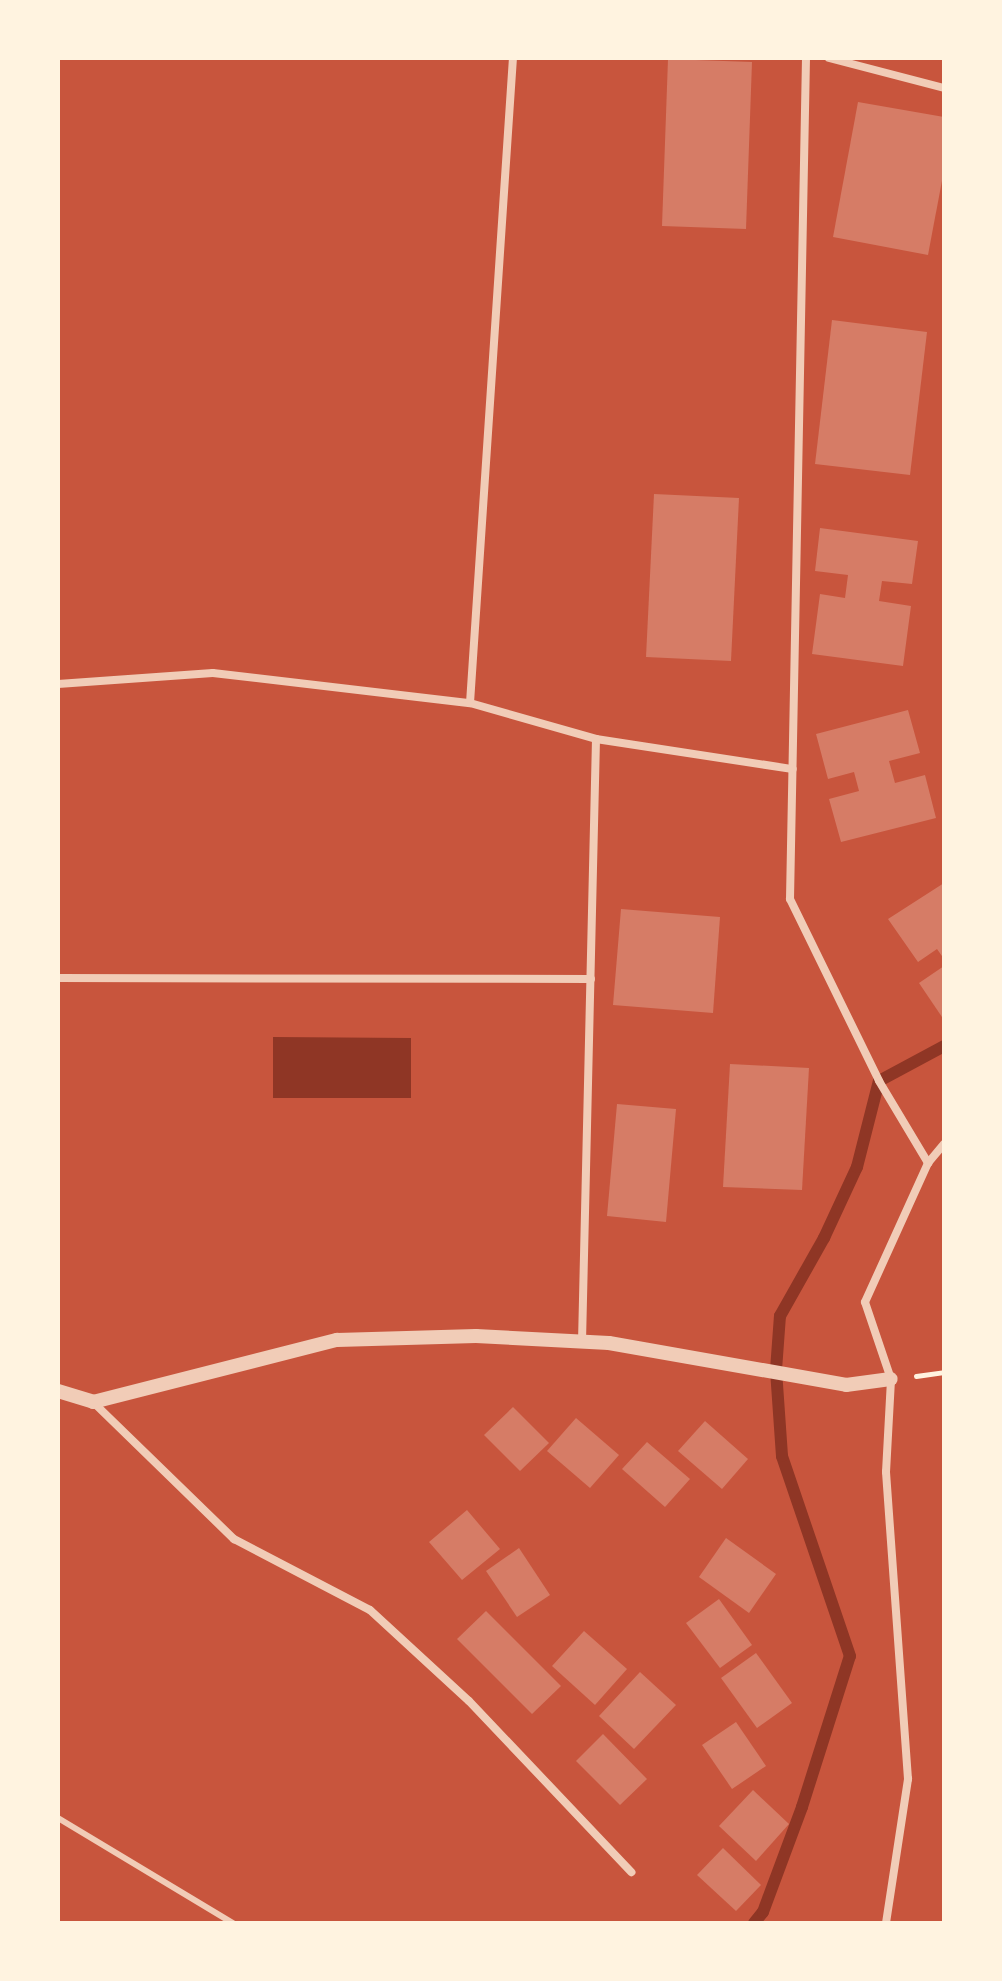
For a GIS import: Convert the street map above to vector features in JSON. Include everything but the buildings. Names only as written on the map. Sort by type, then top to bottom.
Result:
[{"type":"street","points":[[470,703],[513,58]]},
{"type":"street","points":[[806,58],[790,899],[879,1081],[928,1163]]},
{"type":"street","points":[[829,58],[944,88]]},
{"type":"street","points":[[58,684],[213,673],[470,703],[596,739],[793,769]]},
{"type":"street","points":[[582,1342],[596,739]]},
{"type":"street","points":[[58,978],[591,979]]},
{"type":"street","points":[[886,1923],[908,1779],[886,1472],[891,1379],[865,1302],[928,1163],[944,1144]]},
{"type":"street","points":[[93,1402],[337,1340],[476,1336],[582,1342],[746,1365],[846,1385],[891,1379]]},
{"type":"street","points":[[58,1391],[93,1402],[234,1539],[370,1610],[469,1701],[631,1872]]},
{"type":"lane","points":[[58,1818],[233,1923]]},
{"type":"shaded area","points":[[273,1037],[411,1038],[411,1098],[273,1098]]},
{"type":"waterway","points":[[754,1923],[763,1912],[802,1807],[850,1656],[782,1456],[776,1370],[780,1316],[824,1238],[857,1167],[879,1081],[944,1046]]}]
